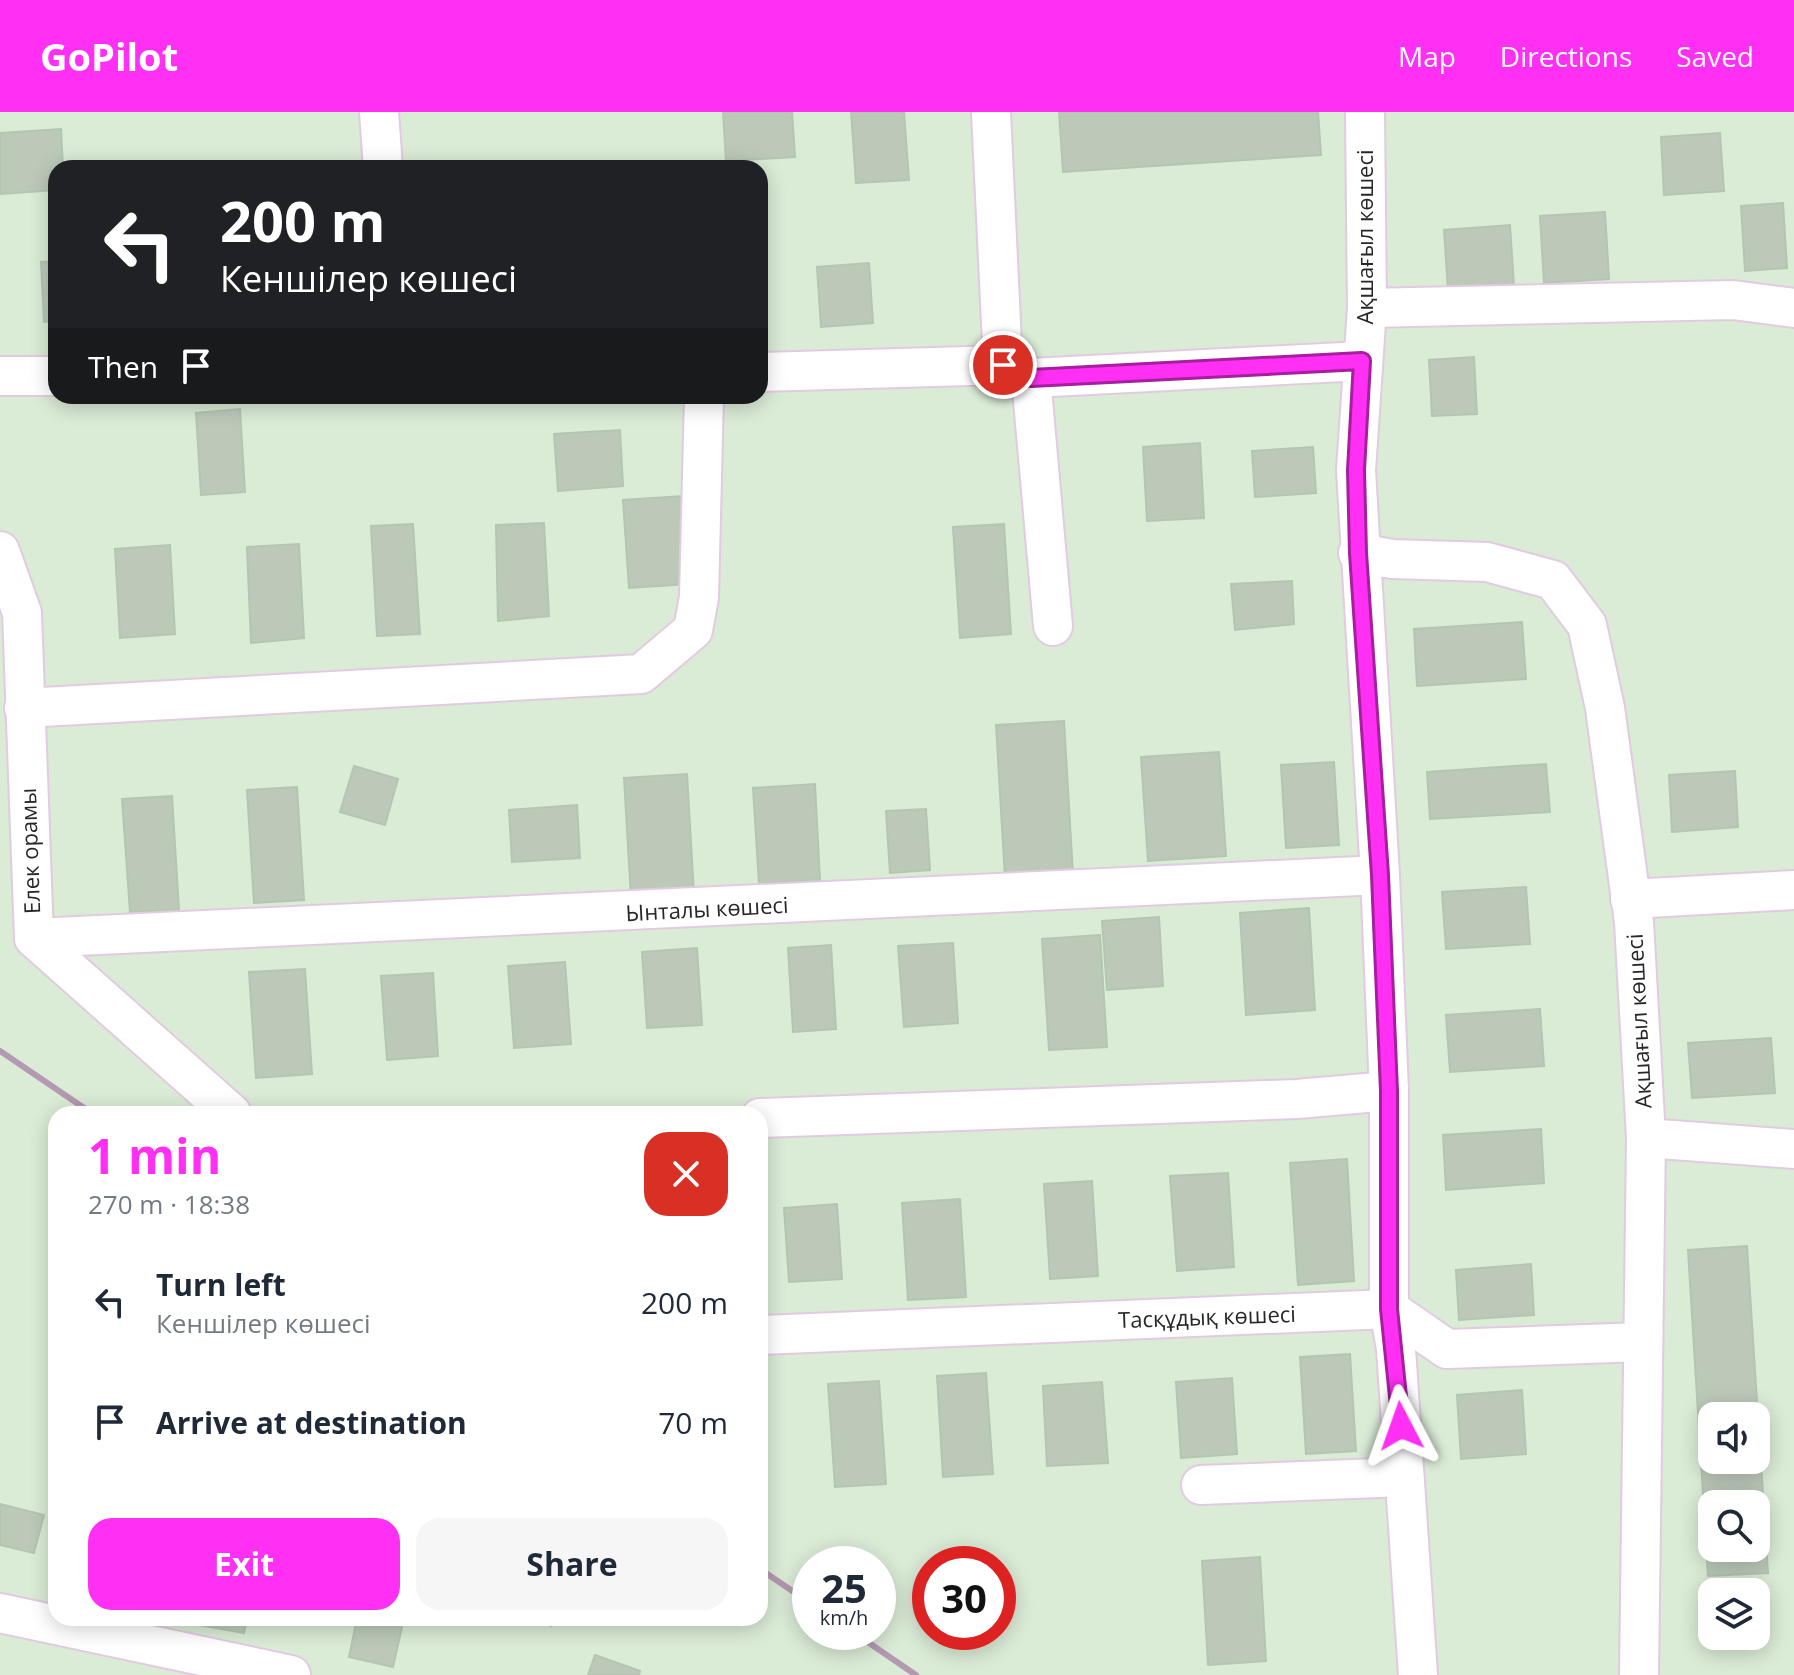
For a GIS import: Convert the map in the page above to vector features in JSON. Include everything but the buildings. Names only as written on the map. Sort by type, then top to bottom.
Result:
[{"type":"street","points":[[379,112],[382,160]]},
{"type":"street","points":[[991,112],[1017,372],[1053,626]]},
{"type":"street","name":"Ақшағыл көшесі","points":[[1365,112],[1367,308],[1356,470],[1358,553],[1380,875],[1389,1091],[1389,1309],[1418,1675]]},
{"type":"street","points":[[1367,308],[1733,300],[1794,308]]},
{"type":"street","points":[[768,372],[1017,372],[1362,361]]},
{"type":"street","points":[[0,376],[48,376]]},
{"type":"street","points":[[24,708],[641,674],[693,630],[699,597],[704,404]]},
{"type":"street","name":"Елек орамы","points":[[0,551],[22,613],[34,938],[223,1106]]},
{"type":"street","name":"Ақшағыл көшесі","points":[[1358,553],[1392,559],[1487,562],[1553,580],[1587,625],[1605,708],[1630,899],[1646,1138],[1639,1675]]},
{"type":"street","name":"Ынталы көшесі","points":[[34,938],[1380,875]]},
{"type":"street","points":[[1630,899],[1794,890]]},
{"type":"street","points":[[768,1118],[1297,1099],[1389,1091]]},
{"type":"street","points":[[1646,1138],[1794,1149]]},
{"type":"street","points":[[1389,1309],[1447,1349],[1642,1342]]},
{"type":"street","name":"Тасқұдық көшесі","points":[[768,1335],[1389,1309]]},
{"type":"street","points":[[1201,1485],[1404,1477]]},
{"type":"street","points":[[0,1613],[48,1623]]},
{"type":"street","points":[[61,1626],[291,1675]]},
{"type":"railway","points":[[0,1051],[81,1106]]},
{"type":"railway","points":[[768,1574],[792,1591]]},
{"type":"railway","points":[[879,1650],[916,1675]]},
{"type":"route","points":[[1003,365],[1031,378],[1362,361],[1356,470],[1358,553],[1380,875],[1389,1091],[1389,1309],[1396,1349],[1401,1426]]}]
